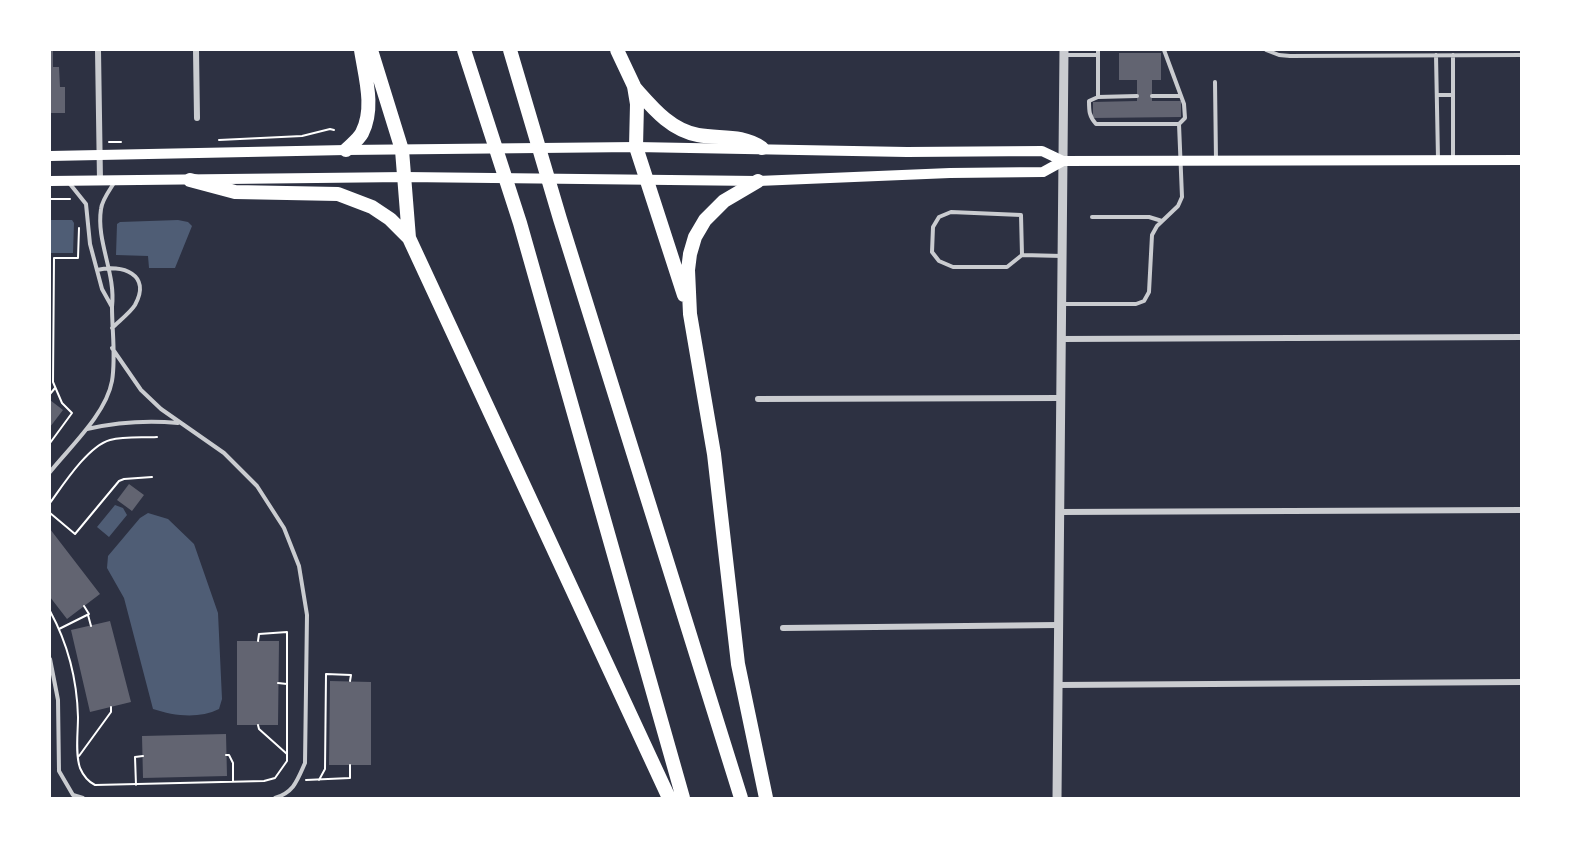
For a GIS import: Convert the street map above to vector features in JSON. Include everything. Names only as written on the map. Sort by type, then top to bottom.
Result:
[{"type":"highway","points":[[346,150],[362,135],[368,114],[369,99],[361,50]]},
{"type":"highway","points":[[371,50],[402,150],[409,238]]},
{"type":"highway","points":[[464,50],[520,223],[683,798]]},
{"type":"highway","points":[[510,50],[560,219],[741,798]]},
{"type":"highway","points":[[617,50],[634,86],[653,109],[671,123],[684,131],[697,135],[742,138],[762,148]]},
{"type":"highway","points":[[634,86],[637,104],[636,147],[690,314]]},
{"type":"highway","points":[[190,180],[235,192],[338,194],[372,207],[390,219],[409,238],[669,798]]},
{"type":"highway","points":[[758,181],[717,207],[705,220],[695,237],[688,270],[690,314],[714,454],[738,664],[766,798]]},
{"type":"main road","points":[[50,156],[636,147],[907,152],[1042,151],[1063,161],[1521,160]]},
{"type":"main road","points":[[50,181],[405,177],[758,181],[1043,172],[1063,161]]},
{"type":"street","points":[[98,50],[100,181]]},
{"type":"street","points":[[196,50],[197,118]]},
{"type":"street","points":[[1057,798],[1064,52]]},
{"type":"street","points":[[1061,339],[1521,337]]},
{"type":"street","points":[[758,399],[1060,398]]},
{"type":"street","points":[[1059,512],[1521,510]]},
{"type":"street","points":[[783,628],[1058,625]]},
{"type":"street","points":[[1057,685],[1521,682]]},
{"type":"lane","points":[[1134,98],[1101,98],[1089,101],[1091,119],[1102,124],[1179,124],[1185,118],[1184,104],[1179,96],[1164,50]]},
{"type":"lane","points":[[1266,50],[1290,56],[1521,55]]},
{"type":"lane","points":[[1064,52],[1098,52],[1101,98]]},
{"type":"lane","points":[[1454,54],[1454,160]]},
{"type":"lane","points":[[1436,55],[1438,160]]},
{"type":"lane","points":[[1215,82],[1216,161]]},
{"type":"lane","points":[[1437,95],[1453,95]]},
{"type":"lane","points":[[1152,96],[1167,99],[1179,96]]},
{"type":"lane","points":[[1132,117],[1132,124]]},
{"type":"lane","points":[[1167,117],[1167,124]]},
{"type":"lane","points":[[1102,118],[1102,124]]},
{"type":"lane","points":[[1117,118],[1117,124]]},
{"type":"lane","points":[[1061,304],[1136,304],[1144,301],[1149,292],[1152,235],[1162,221],[1178,206],[1182,197],[1179,124]]},
{"type":"lane","points":[[68,181],[86,204],[90,244],[102,289],[112,307]]},
{"type":"lane","points":[[50,472],[86,429],[106,397],[112,382],[114,291],[102,228],[101,208],[115,181]]},
{"type":"lane","points":[[1022,255],[1021,215],[951,212],[939,217],[933,227],[932,252],[939,261],[953,267],[1007,267],[1022,255],[1062,256]]},
{"type":"lane","points":[[1092,217],[1149,218],[1162,221]]},
{"type":"lane","points":[[97,270],[109,267],[120,268],[132,273],[139,288],[134,307],[112,328]]},
{"type":"lane","points":[[112,348],[141,390],[180,423],[224,453],[257,486],[284,528],[299,566],[307,615],[305,763],[296,784],[286,795],[275,798]]},
{"type":"lane","points":[[86,429],[122,422],[180,423]]},
{"type":"lane","points":[[50,659],[57,700],[59,771],[73,795],[82,798]]},
{"type":"path","points":[[212,140],[302,136],[334,130]]},
{"type":"path","points":[[100,142],[117,141],[126,144]]},
{"type":"path","points":[[69,200],[73,203]]},
{"type":"path","points":[[50,443],[72,413],[62,403],[51,376],[51,280],[54,258],[78,258],[79,219]]},
{"type":"path","points":[[50,394],[55,388]]},
{"type":"path","points":[[50,503],[89,454],[100,444],[117,439],[157,437]]},
{"type":"path","points":[[50,513],[75,534],[119,481],[152,477]]},
{"type":"path","points":[[84,606],[90,614],[88,615],[91,626]]},
{"type":"path","points":[[50,611],[70,660],[76,688],[79,757],[82,772],[92,783],[101,786],[264,781],[275,778],[286,762],[287,754],[287,632],[259,634],[258,641]]},
{"type":"path","points":[[59,629],[88,615]]},
{"type":"path","points":[[319,780],[325,769],[328,723],[326,674],[351,675],[350,681]]},
{"type":"path","points":[[278,683],[287,684]]},
{"type":"path","points":[[79,757],[111,712],[111,707]]},
{"type":"path","points":[[258,725],[259,729],[287,754]]},
{"type":"path","points":[[226,755],[229,755],[233,764],[233,782]]},
{"type":"path","points":[[136,785],[135,756],[142,756]]},
{"type":"path","points":[[286,762],[306,780],[350,778],[350,765]]},
{"type":"path","points":[[184,777],[185,783]]},
{"type":"water","points":[[50,220],[72,220],[74,223],[73,253],[50,253]]},
{"type":"water","points":[[178,220],[188,222],[192,226],[175,268],[149,268],[148,256],[116,255],[117,224],[120,222]]},
{"type":"water","points":[[115,505],[123,508],[127,515],[109,537],[97,527]]},
{"type":"water","points":[[148,513],[168,519],[194,544],[218,613],[222,699],[219,709],[211,712],[186,715],[153,709],[124,598],[107,568],[108,556],[140,518]]},
{"type":"building","points":[[50,50],[53,50],[53,67],[59,67],[60,87],[65,87],[65,113],[50,113]]},
{"type":"building","points":[[1119,53],[1161,53],[1161,80],[1152,80],[1152,101],[1181,101],[1181,117],[1093,118],[1093,102],[1137,101],[1137,80],[1119,80]]},
{"type":"building","points":[[50,400],[63,410],[50,427]]},
{"type":"building","points":[[129,484],[144,495],[132,511],[117,500]]},
{"type":"building","points":[[50,529],[100,594],[67,619],[50,597]]},
{"type":"building","points":[[110,621],[131,702],[90,712],[71,630]]},
{"type":"building","points":[[237,641],[279,641],[278,725],[237,725]]},
{"type":"building","points":[[330,681],[371,682],[371,765],[329,765]]},
{"type":"building","points":[[226,734],[227,776],[143,778],[142,736]]}]
